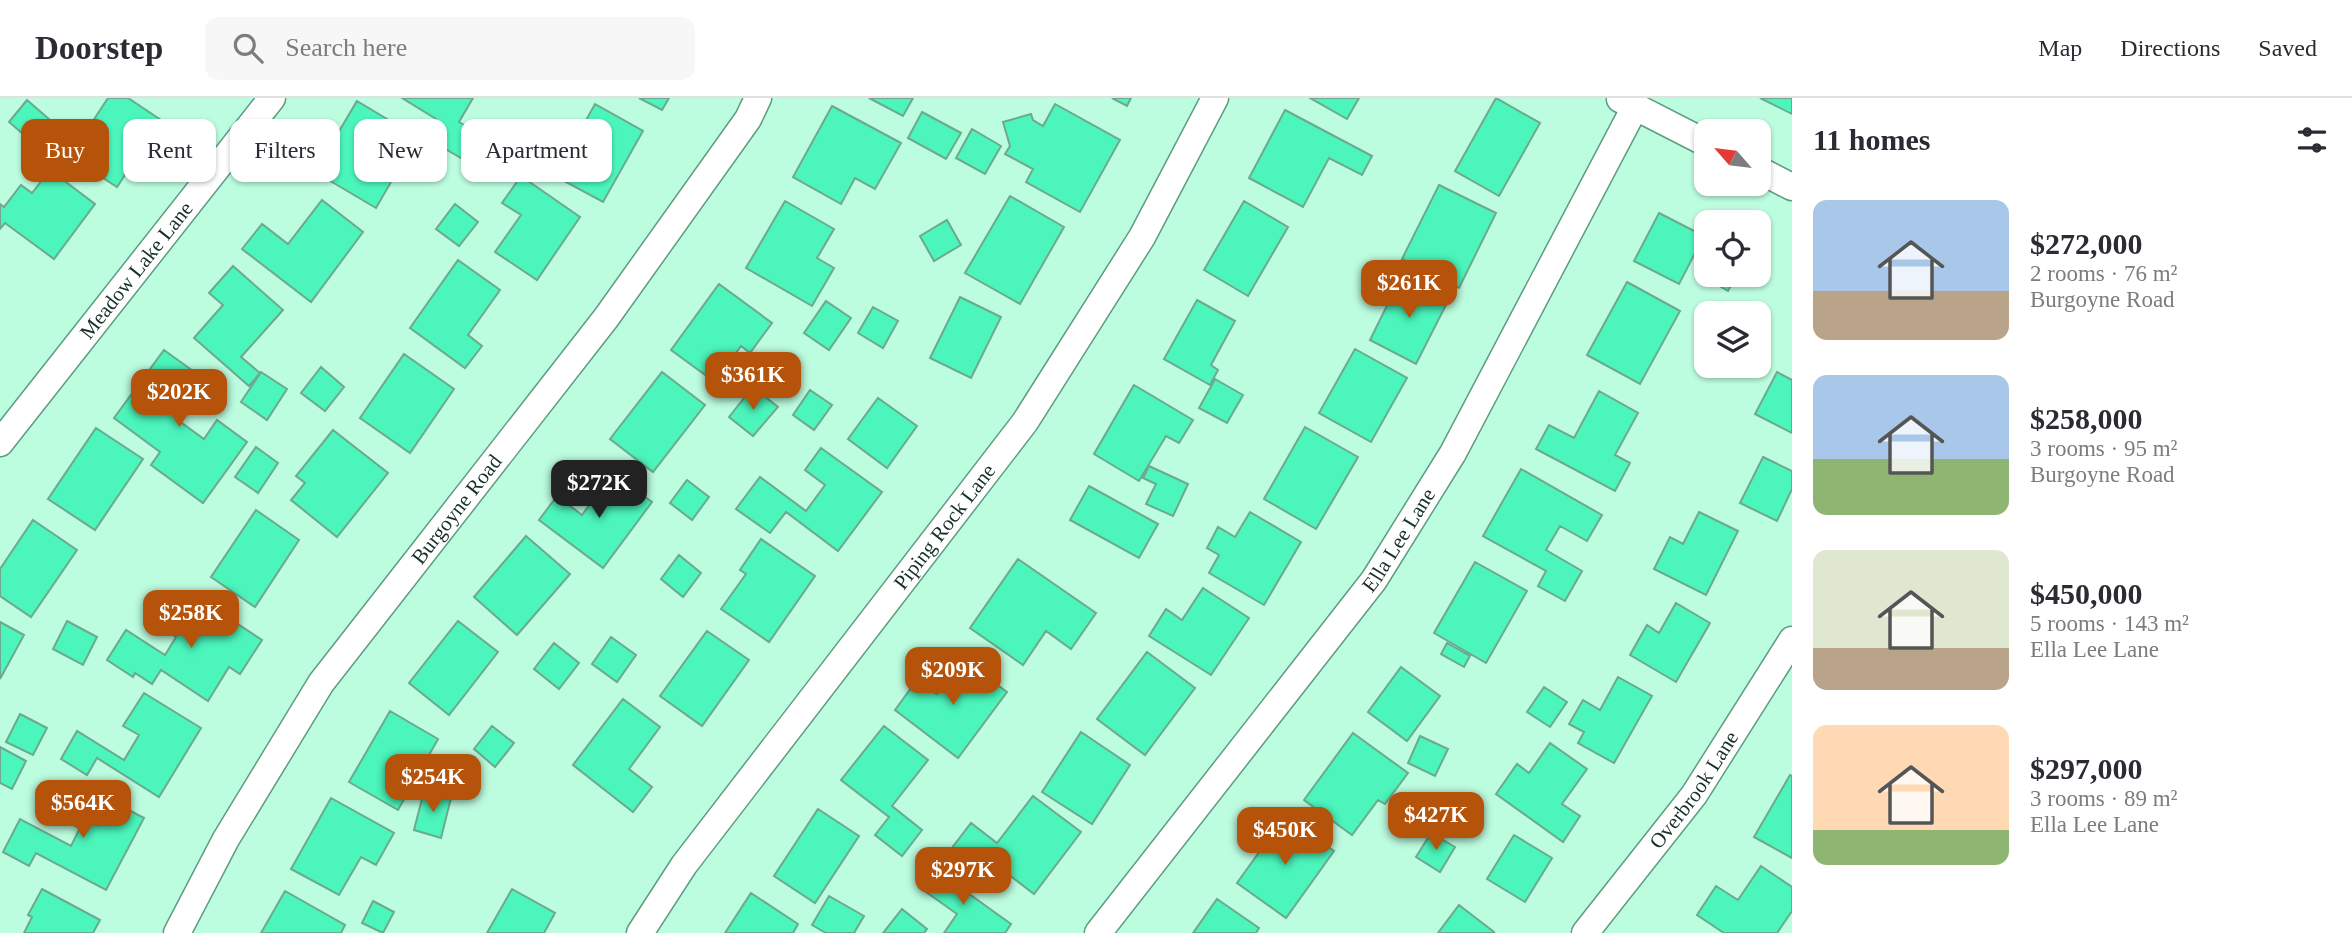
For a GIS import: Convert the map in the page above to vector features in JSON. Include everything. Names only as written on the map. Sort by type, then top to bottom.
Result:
[{"type":"street","name":"Meadow Lake Lane","points":[[0,443],[272,98]]},
{"type":"street","name":"Burgoyne Road","points":[[177,933],[226,839],[321,683],[606,318],[748,119],[758,98]]},
{"type":"street","name":"Piping Rock Lane","points":[[640,933],[684,865],[1025,422],[1142,237],[1215,98]]},
{"type":"street","points":[[1627,102],[1694,137]]},
{"type":"street","name":"Ella Lee Lane","points":[[1098,933],[1374,580],[1453,453],[1627,102]]},
{"type":"street","points":[[1771,176],[1792,187]]},
{"type":"street","name":"Overbrook Lane","points":[[1585,933],[1694,795],[1792,640]]},
{"type":"building","points":[[108,98],[128,98],[160,119],[123,119],[123,178],[117,187],[109,182],[109,119],[94,119]]},
{"type":"building","points":[[402,98],[473,98],[459,122],[461,158],[447,150],[447,119],[436,119]]},
{"type":"building","points":[[639,98],[669,98],[662,110]]},
{"type":"building","points":[[869,98],[913,98],[903,116]]},
{"type":"building","points":[[1112,98],[1131,98],[1127,106]]},
{"type":"building","points":[[1310,98],[1359,98],[1347,119]]},
{"type":"building","points":[[1496,98],[1540,123],[1499,196],[1455,171]]},
{"type":"building","points":[[1760,98],[1792,98],[1792,114]]},
{"type":"building","points":[[27,100],[49,119],[21,119],[21,132],[9,122]]},
{"type":"building","points":[[357,101],[387,119],[354,119],[354,182],[391,182],[376,208],[332,182],[340,182],[340,130]]},
{"type":"building","points":[[595,104],[643,131],[603,202],[566,182],[612,182],[612,119],[587,119]]},
{"type":"building","points":[[1055,104],[1120,140],[1080,212],[1026,182],[1033,169],[1005,154],[1010,146],[1003,122],[1031,114],[1033,120],[1043,126]]},
{"type":"building","points":[[832,106],[901,143],[875,189],[855,178],[841,204],[793,177]]},
{"type":"building","points":[[1285,110],[1372,156],[1362,175],[1329,158],[1303,207],[1249,178]]},
{"type":"building","points":[[922,112],[961,133],[946,159],[908,138]]},
{"type":"building","points":[[972,129],[1001,146],[985,174],[956,158]]},
{"type":"building","points":[[41,182],[66,182],[95,204],[54,259],[5,223],[0,229],[0,204],[4,207],[21,185],[32,193]]},
{"type":"building","points":[[517,182],[530,182],[580,217],[537,280],[495,252],[521,215],[502,203]]},
{"type":"building","points":[[1439,185],[1496,213],[1459,288],[1402,259]]},
{"type":"building","points":[[1010,196],[1064,227],[1020,304],[965,273]]},
{"type":"building","points":[[322,200],[363,232],[311,302],[242,249],[262,224],[288,244]]},
{"type":"building","points":[[785,201],[834,229],[817,258],[834,268],[812,306],[746,268]]},
{"type":"building","points":[[1244,201],[1288,227],[1248,296],[1204,270]]},
{"type":"building","points":[[455,204],[478,222],[459,246],[436,229]]},
{"type":"building","points":[[1659,213],[1694,231],[1694,255],[1679,284],[1634,261]]},
{"type":"building","points":[[947,220],[961,245],[934,261],[920,236]]},
{"type":"building","points":[[458,260],[500,290],[468,335],[482,346],[465,368],[410,328]]},
{"type":"building","points":[[233,266],[283,310],[241,357],[260,373],[249,386],[194,338],[223,305],[209,293]]},
{"type":"building","points":[[1401,277],[1448,301],[1416,364],[1370,340]]},
{"type":"building","points":[[1627,282],[1680,311],[1640,384],[1587,355]]},
{"type":"building","points":[[719,284],[772,323],[750,353],[741,346],[715,382],[671,350]]},
{"type":"building","points":[[960,297],[1001,317],[971,378],[930,358]]},
{"type":"building","points":[[1197,300],[1235,321],[1211,365],[1218,370],[1210,385],[1164,359]]},
{"type":"building","points":[[826,301],[851,318],[829,350],[804,333]]},
{"type":"building","points":[[873,307],[898,321],[883,348],[858,333]]},
{"type":"building","points":[[1355,349],[1407,378],[1371,442],[1319,413]]},
{"type":"building","points":[[164,350],[204,379],[175,418],[204,439],[217,420],[247,442],[203,503],[151,465],[160,452],[114,418]]},
{"type":"building","points":[[404,354],[454,389],[410,453],[360,418]]},
{"type":"building","points":[[321,367],[344,387],[325,411],[301,393]]},
{"type":"building","points":[[261,372],[287,389],[267,420],[241,402]]},
{"type":"building","points":[[662,372],[705,405],[653,472],[610,439]]},
{"type":"building","points":[[1777,372],[1792,380],[1792,433],[1755,414]]},
{"type":"building","points":[[1215,379],[1243,395],[1227,423],[1199,408]]},
{"type":"building","points":[[1134,385],[1193,420],[1179,443],[1166,436],[1139,481],[1094,454]]},
{"type":"building","points":[[753,387],[778,407],[753,436],[729,417]]},
{"type":"building","points":[[810,390],[832,405],[814,430],[793,415]]},
{"type":"building","points":[[1599,391],[1638,413],[1615,455],[1630,463],[1615,491],[1536,449],[1549,425],[1574,438]]},
{"type":"building","points":[[878,398],[917,426],[887,468],[848,439]]},
{"type":"building","points":[[1305,427],[1358,457],[1316,529],[1264,499]]},
{"type":"building","points":[[96,428],[143,459],[95,530],[48,499]]},
{"type":"building","points":[[333,430],[388,473],[337,537],[291,500],[305,483],[296,476]]},
{"type":"building","points":[[256,447],[278,463],[258,493],[235,477]]},
{"type":"building","points":[[821,448],[882,492],[838,551],[786,512],[770,533],[736,509],[760,477],[806,511],[825,485],[805,470]]},
{"type":"building","points":[[1763,457],[1792,471],[1792,489],[1777,521],[1740,503]]},
{"type":"building","points":[[1149,466],[1188,484],[1173,516],[1146,504],[1156,484],[1143,478]]},
{"type":"building","points":[[1521,469],[1602,515],[1587,541],[1560,526],[1546,550],[1582,571],[1565,601],[1538,586],[1546,571],[1483,536]]},
{"type":"building","points":[[613,473],[652,502],[603,568],[539,520],[557,496],[582,515]]},
{"type":"building","points":[[687,480],[709,497],[692,520],[670,503]]},
{"type":"building","points":[[1089,486],[1158,524],[1139,558],[1070,520]]},
{"type":"building","points":[[256,510],[299,540],[255,607],[211,577]]},
{"type":"building","points":[[1250,512],[1301,542],[1264,605],[1209,573],[1219,555],[1207,548],[1218,527],[1235,537]]},
{"type":"building","points":[[1699,512],[1738,531],[1706,595],[1654,569],[1670,537],[1683,544]]},
{"type":"building","points":[[33,520],[77,550],[31,617],[0,596],[0,569]]},
{"type":"building","points":[[526,536],[570,574],[517,635],[474,597]]},
{"type":"building","points":[[761,539],[815,576],[769,642],[721,609],[746,574],[740,570]]},
{"type":"building","points":[[679,555],[701,573],[683,597],[661,579]]},
{"type":"building","points":[[1018,559],[1096,613],[1071,649],[1046,631],[1023,665],[970,628]]},
{"type":"building","points":[[1475,562],[1527,591],[1486,663],[1434,633]]},
{"type":"building","points":[[1203,588],[1249,618],[1211,675],[1149,636],[1166,609],[1182,620]]},
{"type":"building","points":[[192,594],[262,640],[240,674],[229,667],[208,701],[161,670],[152,684],[135,673],[133,677],[107,660],[126,630],[165,655],[176,637],[168,631]]},
{"type":"building","points":[[1676,603],[1710,623],[1676,682],[1630,655],[1647,625],[1659,633]]},
{"type":"building","points":[[67,621],[97,637],[83,665],[53,649]]},
{"type":"building","points":[[458,621],[498,652],[449,715],[409,683]]},
{"type":"building","points":[[0,622],[24,635],[0,679]]},
{"type":"building","points":[[707,631],[749,660],[702,726],[660,696]]},
{"type":"building","points":[[611,637],[636,655],[617,682],[592,664]]},
{"type":"building","points":[[554,643],[579,663],[559,689],[534,669]]},
{"type":"building","points":[[1447,643],[1470,656],[1464,667],[1441,654]]},
{"type":"building","points":[[1147,652],[1195,688],[1145,755],[1097,719]]},
{"type":"building","points":[[963,659],[1007,692],[958,758],[895,710],[917,680],[937,694]]},
{"type":"building","points":[[1401,667],[1440,696],[1407,741],[1368,712]]},
{"type":"building","points":[[1618,677],[1652,696],[1614,763],[1578,743],[1584,732],[1569,724],[1583,700],[1600,710]]},
{"type":"building","points":[[1544,687],[1567,702],[1550,727],[1527,712]]},
{"type":"building","points":[[144,693],[201,728],[159,797],[97,758],[87,775],[61,759],[77,731],[124,760],[139,735],[123,726]]},
{"type":"building","points":[[623,699],[660,727],[629,769],[652,787],[633,812],[573,765]]},
{"type":"building","points":[[390,711],[438,739],[398,810],[349,782]]},
{"type":"building","points":[[20,714],[47,728],[33,755],[6,742]]},
{"type":"building","points":[[492,726],[514,743],[495,767],[474,749]]},
{"type":"building","points":[[884,726],[928,760],[892,806],[922,830],[902,856],[875,835],[889,817],[841,780]]},
{"type":"building","points":[[1081,732],[1130,765],[1092,824],[1042,792]]},
{"type":"building","points":[[1353,733],[1408,773],[1385,804],[1378,800],[1352,835],[1304,800]]},
{"type":"building","points":[[1420,736],[1448,749],[1435,776],[1408,763]]},
{"type":"building","points":[[1550,743],[1587,769],[1562,804],[1580,816],[1563,842],[1496,794],[1517,764],[1529,773]]},
{"type":"building","points":[[0,747],[26,761],[12,789],[0,783]]},
{"type":"building","points":[[1790,775],[1792,776],[1792,858],[1754,837]]},
{"type":"building","points":[[87,788],[144,818],[106,890],[36,853],[29,866],[3,852],[20,819],[71,846],[80,828],[69,823]]},
{"type":"building","points":[[424,791],[451,798],[441,838],[414,830]]},
{"type":"building","points":[[1033,796],[1081,832],[1034,894],[986,857],[974,873],[948,853],[971,823],[997,843]]},
{"type":"building","points":[[331,798],[394,833],[376,865],[361,857],[339,895],[291,869]]},
{"type":"building","points":[[818,809],[859,836],[815,903],[774,876]]},
{"type":"building","points":[[1285,816],[1334,851],[1286,918],[1237,883]]},
{"type":"building","points":[[1431,833],[1455,847],[1440,872],[1416,857]]},
{"type":"building","points":[[1514,835],[1552,858],[1525,902],[1487,879]]},
{"type":"building","points":[[1761,866],[1792,887],[1792,911],[1777,933],[1724,933],[1697,915],[1716,886],[1738,900]]},
{"type":"building","points":[[933,868],[1011,924],[1005,933],[944,933],[957,914],[919,887]]},
{"type":"building","points":[[42,889],[100,920],[93,933],[24,933],[32,917],[28,915]]},
{"type":"building","points":[[512,889],[555,913],[544,933],[487,933]]},
{"type":"building","points":[[285,891],[345,925],[341,933],[261,933]]},
{"type":"building","points":[[751,893],[798,924],[793,933],[725,933]]},
{"type":"building","points":[[829,896],[864,916],[854,933],[826,933],[812,925]]},
{"type":"building","points":[[1217,899],[1259,928],[1256,933],[1193,933]]},
{"type":"building","points":[[373,901],[394,912],[383,933],[362,923]]},
{"type":"building","points":[[1459,905],[1494,932],[1494,933],[1438,933]]},
{"type":"building","points":[[902,909],[927,929],[924,933],[883,933]]}]
